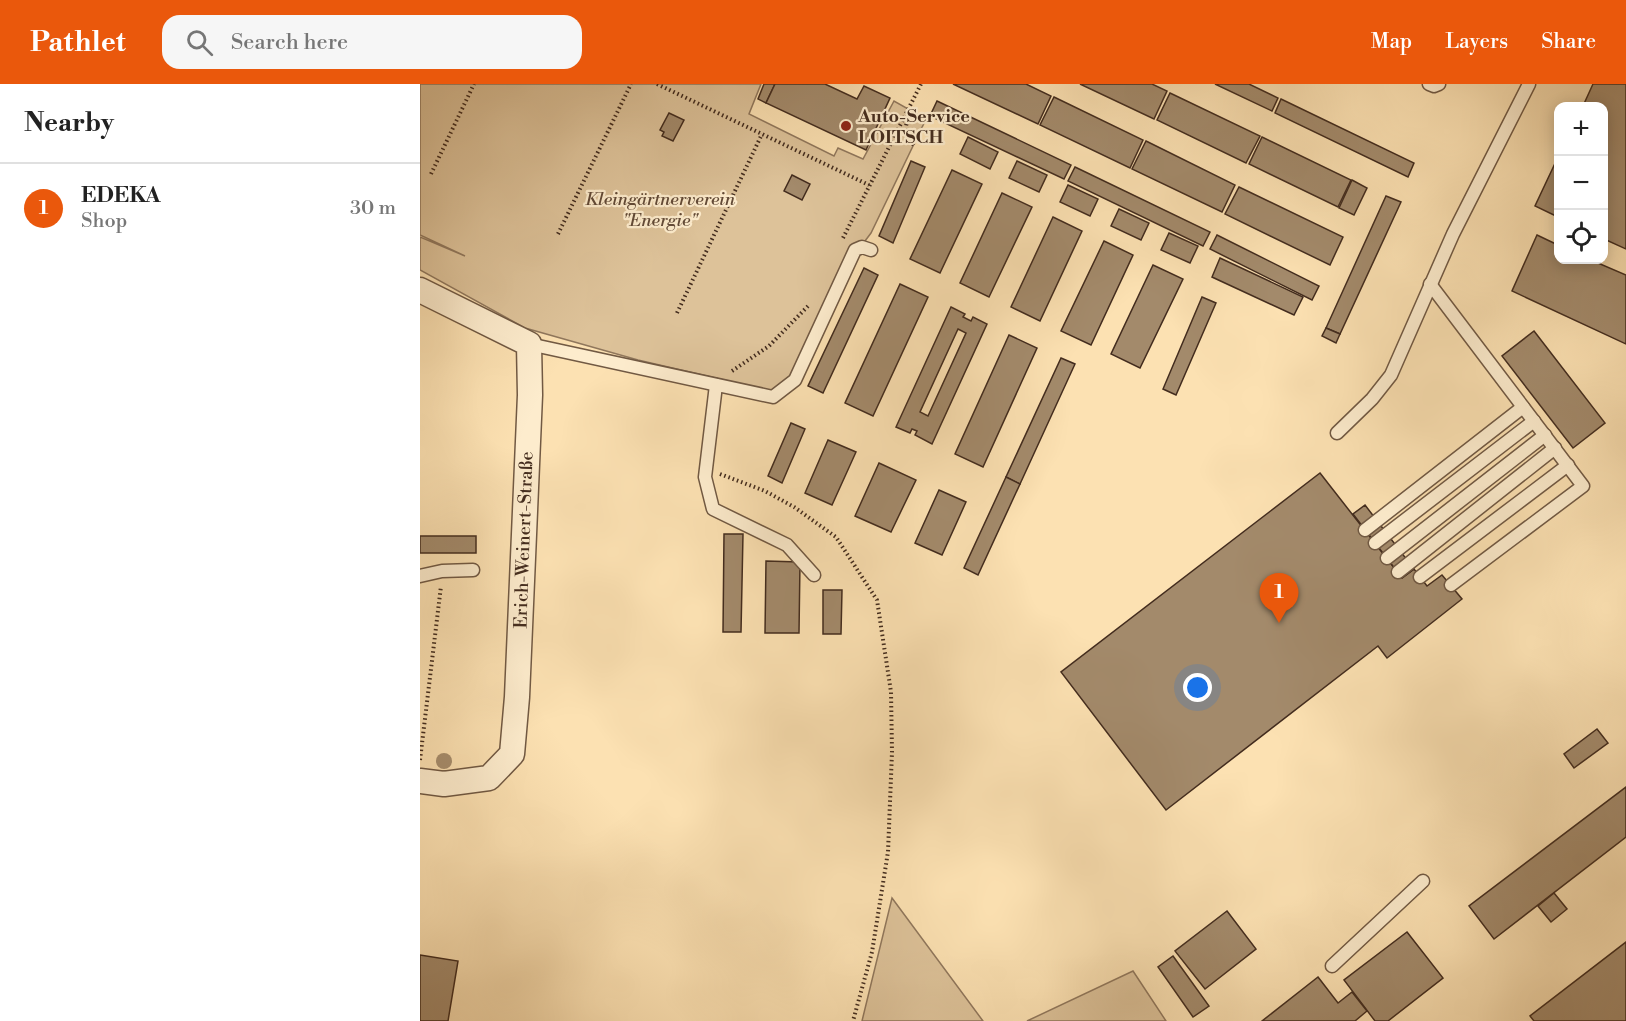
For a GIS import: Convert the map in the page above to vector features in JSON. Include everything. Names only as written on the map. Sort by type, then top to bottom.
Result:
[{"type":"street","points":[[420,290],[529,344]]},
{"type":"street","name":"Erich-Weinert-Straße","points":[[420,780],[444,784],[489,778],[512,754],[517,697],[530,406],[529,344]]},
{"type":"lane","points":[[1429,84],[1434,86],[1439,84]]},
{"type":"lane","points":[[1337,433],[1372,399],[1391,375],[1453,234],[1529,84]]},
{"type":"lane","points":[[529,344],[773,397],[795,380],[855,250],[862,247],[871,250]]},
{"type":"lane","points":[[1430,284],[1583,486],[1451,585]]},
{"type":"lane","points":[[716,386],[705,477],[713,509],[787,544],[814,575]]},
{"type":"lane","points":[[1365,530],[1523,406]]},
{"type":"lane","points":[[1375,543],[1534,421]]},
{"type":"lane","points":[[1387,558],[1545,435]]},
{"type":"lane","points":[[1398,572],[1555,448]]},
{"type":"lane","points":[[1420,577],[1568,465]]},
{"type":"lane","points":[[420,576],[442,571],[473,570]]},
{"type":"lane","points":[[1332,966],[1423,881]]},
{"type":"path","points":[[431,174],[474,84]]},
{"type":"path","points":[[558,234],[631,84]]},
{"type":"path","points":[[657,84],[869,185]]},
{"type":"path","points":[[839,246],[921,84]]},
{"type":"path","points":[[909,108],[905,132],[915,147]]},
{"type":"path","points":[[677,313],[762,134]]},
{"type":"path","points":[[716,386],[739,366],[769,346],[809,306],[814,296]]},
{"type":"path","points":[[706,467],[765,491],[794,507],[836,537],[877,600],[891,692],[892,752],[888,852],[872,952],[853,1021]]},
{"type":"path","points":[[420,760],[442,571]]},
{"type":"green space","name":"Kleingärtnerverein \"Energie\"","points":[[420,84],[761,84],[749,114],[834,156],[838,148],[863,159],[894,101],[926,119],[871,233],[862,245],[791,378],[772,391],[638,360],[525,328],[420,270],[420,237],[465,256],[420,235]]},
{"type":"green space","points":[[892,898],[983,1021],[862,1021]]},
{"type":"green space","points":[[1133,971],[1166,1021],[1027,1021]]},
{"type":"building","points":[[764,84],[775,84],[766,103],[758,99]]},
{"type":"building","name":"Auto-Service LOITSCH","points":[[775,84],[825,84],[857,99],[864,86],[890,98],[866,150],[766,103]]},
{"type":"building","points":[[953,84],[1026,84],[1051,96],[1038,124]]},
{"type":"building","points":[[1080,84],[1152,84],[1167,91],[1154,119]]},
{"type":"building","points":[[1215,84],[1249,84],[1278,98],[1272,111]]},
{"type":"building","points":[[1593,84],[1626,84],[1626,249],[1608,241],[1608,102],[1585,102]]},
{"type":"building","points":[[1170,93],[1260,136],[1246,163],[1157,120]]},
{"type":"building","points":[[1054,97],[1143,140],[1130,168],[1040,125]]},
{"type":"building","points":[[1281,99],[1414,163],[1408,177],[1275,113]]},
{"type":"building","points":[[937,101],[1071,165],[1064,179],[930,116]]},
{"type":"building","points":[[669,113],[684,120],[673,141],[662,136],[664,132],[660,130]]},
{"type":"building","points":[[968,137],[998,152],[990,169],[960,154]]},
{"type":"building","points":[[1262,137],[1351,180],[1338,207],[1249,164]]},
{"type":"building","points":[[1146,141],[1235,185],[1222,212],[1132,169]]},
{"type":"building","points":[[911,161],[925,167],[893,243],[879,236]]},
{"type":"building","points":[[1017,161],[1047,175],[1039,192],[1009,178]]},
{"type":"building","points":[[1554,166],[1554,215],[1535,206]]},
{"type":"building","points":[[1075,167],[1210,232],[1203,246],[1068,181]]},
{"type":"building","points":[[952,170],[982,184],[940,273],[910,259]]},
{"type":"building","points":[[792,175],[810,184],[802,200],[784,191]]},
{"type":"building","points":[[1352,180],[1367,188],[1354,215],[1339,208]]},
{"type":"building","points":[[1068,185],[1098,199],[1090,216],[1060,202]]},
{"type":"building","points":[[1239,187],[1343,237],[1330,265],[1225,214]]},
{"type":"building","points":[[1002,193],[1032,207],[989,297],[960,283]]},
{"type":"building","points":[[1386,196],[1401,202],[1340,334],[1326,328]]},
{"type":"building","points":[[1119,209],[1149,223],[1141,240],[1111,226]]},
{"type":"building","points":[[1053,217],[1082,231],[1040,321],[1011,307]]},
{"type":"building","points":[[1169,233],[1198,246],[1190,263],[1161,250]]},
{"type":"building","points":[[1217,235],[1319,286],[1312,300],[1210,249]]},
{"type":"building","points":[[1537,235],[1554,243],[1554,264],[1600,264],[1626,275],[1626,344],[1512,291]]},
{"type":"building","points":[[1104,241],[1133,255],[1091,345],[1061,331]]},
{"type":"building","points":[[1220,258],[1303,297],[1294,315],[1212,277]]},
{"type":"building","points":[[1153,265],[1183,279],[1140,368],[1111,354]]},
{"type":"building","points":[[864,268],[878,275],[823,393],[808,386]]},
{"type":"building","points":[[900,284],[928,297],[873,416],[845,403]]},
{"type":"building","points":[[1202,297],[1216,303],[1176,395],[1163,389]]},
{"type":"building","points":[[951,307],[965,314],[963,317],[971,321],[973,317],[987,324],[932,444],[915,435],[917,431],[912,429],[910,433],[896,427]],"holes":[[[958,329],[966,333],[928,416],[920,412]]]},
{"type":"building","points":[[1326,328],[1340,334],[1336,343],[1322,336]]},
{"type":"building","points":[[1534,331],[1605,423],[1573,448],[1502,356]]},
{"type":"building","points":[[1009,335],[1037,348],[983,467],[955,454]]},
{"type":"building","points":[[1061,358],[1075,364],[1020,484],[1006,477]]},
{"type":"building","points":[[791,423],[805,429],[782,483],[768,476]]},
{"type":"building","points":[[828,440],[856,452],[832,505],[805,493]]},
{"type":"building","points":[[879,463],[916,480],[891,532],[855,516]]},
{"type":"building","points":[[1320,473],[1402,578],[1414,569],[1427,586],[1442,575],[1462,599],[1387,658],[1378,646],[1166,810],[1061,672]]},
{"type":"building","points":[[1006,477],[1020,484],[978,575],[964,568]]},
{"type":"building","points":[[939,490],[966,502],[942,555],[915,543]]},
{"type":"building","points":[[1365,505],[1414,569],[1402,578],[1353,514]]},
{"type":"building","points":[[724,534],[743,534],[741,632],[723,632]]},
{"type":"building","points":[[420,536],[476,536],[476,553],[420,553]]},
{"type":"building","points":[[766,561],[800,562],[799,633],[765,633]]},
{"type":"building","points":[[823,590],[842,590],[841,634],[823,634]]},
{"type":"building","points":[[1597,729],[1608,743],[1574,768],[1564,754]]},
{"type":"building","points":[[1626,787],[1626,837],[1494,939],[1469,906]]},
{"type":"building","points":[[1554,893],[1567,909],[1551,922],[1538,906]]},
{"type":"building","points":[[1227,911],[1256,949],[1205,989],[1175,951]]},
{"type":"building","points":[[1407,932],[1443,978],[1388,1021],[1375,1021],[1344,980]]},
{"type":"building","points":[[1626,942],[1626,1021],[1534,1021],[1530,1016]]},
{"type":"building","points":[[420,955],[458,961],[448,1021],[420,1021]]},
{"type":"building","points":[[1173,956],[1209,1006],[1193,1017],[1158,967]]},
{"type":"building","points":[[1318,977],[1338,1003],[1352,992],[1367,1011],[1355,1021],[1262,1021]]},
{"type":"place","name":"Auto-Service LOITSCH","points":[[846,126]]},
{"type":"place","name":"EDEKA","points":[[1279,623]]}]
